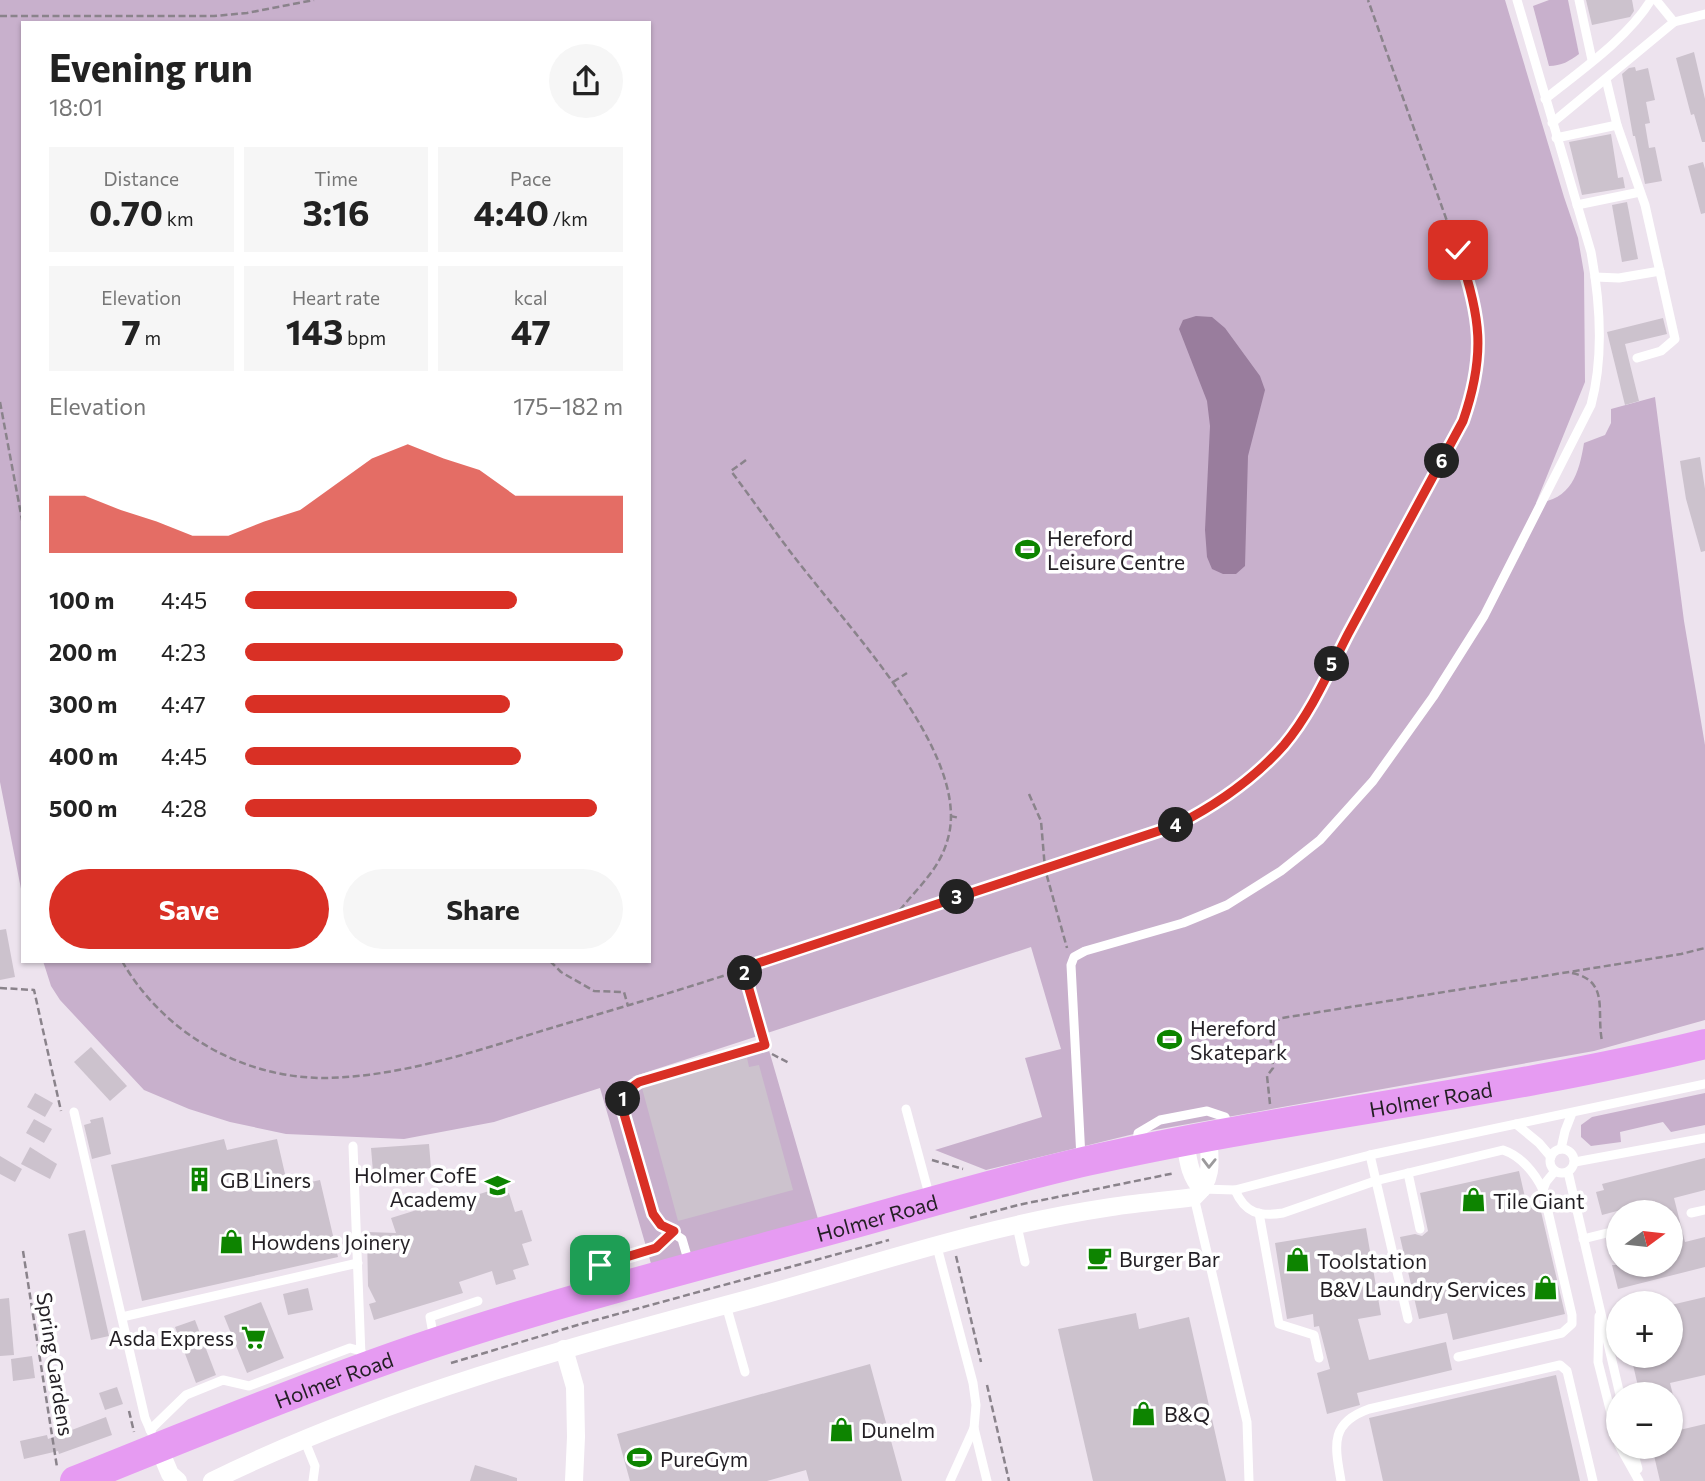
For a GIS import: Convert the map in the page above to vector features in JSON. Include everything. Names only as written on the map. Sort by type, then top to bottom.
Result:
[{"type":"highway","name":"Holmer Road","points":[[66,1474],[361,1360],[436,1344],[691,1268],[1081,1163],[1273,1124],[1535,1080],[1705,1044]]},
{"type":"street","points":[[212,1481],[304,1439],[420,1395],[564,1349],[1017,1226],[1104,1208],[1198,1193],[1210,1170],[1208,1136]]},
{"type":"street","points":[[564,1349],[575,1387],[574,1481]]},
{"type":"street","points":[[149,1444],[178,1481]]},
{"type":"lane","points":[[1081,1163],[1071,965],[1074,957],[1085,951],[1183,923],[1227,905],[1282,872],[1320,839],[1373,780],[1433,697],[1484,616],[1591,405],[1597,381],[1595,277],[1584,226],[1556,138],[1518,0]]},
{"type":"lane","points":[[1579,0],[1592,60]]},
{"type":"lane","points":[[1545,99],[1644,13],[1654,0],[1674,22]]},
{"type":"lane","points":[[1552,123],[1674,22],[1705,14]]},
{"type":"lane","points":[[1606,79],[1617,125],[1640,192],[1675,339],[1661,351],[1637,358]]},
{"type":"lane","points":[[1556,138],[1617,125]]},
{"type":"lane","points":[[1577,205],[1640,192]]},
{"type":"lane","points":[[1595,277],[1619,278],[1660,271]]},
{"type":"lane","points":[[691,1268],[682,1239],[674,1231],[661,1225],[653,1214],[622,1107],[623,1097],[629,1088],[639,1082],[765,1045]]},
{"type":"lane","points":[[1249,1481],[1247,1422],[1198,1193],[1235,1190],[1370,1155],[1705,1084]]},
{"type":"lane","points":[[906,1109],[932,1203]]},
{"type":"lane","points":[[1137,1151],[1139,1133],[1160,1120],[1207,1111],[1226,1117],[1208,1136]]},
{"type":"lane","points":[[74,1112],[149,1444]]},
{"type":"lane","points":[[1561,1149],[1564,1131],[1572,1113]]},
{"type":"lane","points":[[1516,1124],[1551,1157]]},
{"type":"lane","points":[[1575,1162],[1571,1152],[1561,1149],[1553,1153],[1550,1165],[1555,1171],[1567,1172],[1575,1162],[1705,1138]]},
{"type":"lane","points":[[353,1146],[361,1360]]},
{"type":"lane","points":[[1235,1190],[1247,1209],[1259,1213],[1283,1213],[1408,1172],[1503,1150],[1510,1152],[1527,1167],[1543,1190],[1572,1324],[1562,1333],[1458,1357]]},
{"type":"lane","points":[[1370,1155],[1408,1319]]},
{"type":"lane","points":[[1543,1190],[1555,1171]]},
{"type":"lane","points":[[1408,1172],[1420,1229]]},
{"type":"lane","points":[[1567,1172],[1617,1382]]},
{"type":"lane","points":[[1690,1213],[1705,1210]]},
{"type":"lane","points":[[1259,1213],[1279,1324],[1314,1335],[1319,1358]]},
{"type":"lane","points":[[1017,1226],[1025,1262]]},
{"type":"lane","points":[[1583,1239],[1606,1233]]},
{"type":"lane","points":[[937,1247],[973,1383],[976,1405],[974,1428],[987,1481]]},
{"type":"lane","points":[[122,1317],[358,1263]]},
{"type":"lane","points":[[1592,1279],[1599,1315],[1598,1362],[1606,1393]]},
{"type":"lane","points":[[436,1344],[430,1317],[478,1301]]},
{"type":"lane","points":[[726,1305],[745,1372]]},
{"type":"lane","points":[[149,1444],[186,1395],[223,1380],[250,1386],[350,1348],[361,1360]]},
{"type":"lane","points":[[1341,1481],[1335,1446],[1341,1429],[1352,1415],[1560,1365],[1567,1371],[1593,1481]]},
{"type":"lane","points":[[950,1481],[974,1428]]},
{"type":"lane","points":[[304,1439],[315,1466],[313,1481]]},
{"type":"lane","points":[[1627,1459],[1639,1481]]},
{"type":"lane","points":[[1634,1459],[1639,1481]]},
{"type":"path","points":[[0,16],[214,16],[247,13],[314,0]]},
{"type":"path","points":[[123,963],[143,993],[173,1023],[205,1047],[243,1063],[293,1075],[326,1078],[417,1067],[628,1006],[1177,825],[1208,809],[1263,767],[1286,743],[1301,720],[1463,421],[1474,389],[1479,351],[1478,319],[1472,291],[1368,0]]},
{"type":"path","points":[[0,402],[21,514]]},
{"type":"path","points":[[746,460],[731,471],[810,578],[875,656],[921,728],[941,771],[950,803],[950,829],[939,864],[894,918]]},
{"type":"path","points":[[893,682],[907,673]]},
{"type":"path","points":[[1030,794],[1041,821],[1045,869],[1071,965]]},
{"type":"path","points":[[950,816],[960,818]]},
{"type":"path","points":[[1273,1124],[1266,1076],[1273,1068],[1270,1031],[1273,1023],[1282,1018],[1705,948]]},
{"type":"path","points":[[552,963],[561,972],[594,991],[624,992],[628,1006]]},
{"type":"path","points":[[743,968],[765,1045],[773,1055],[789,1063]]},
{"type":"path","points":[[1569,972],[1586,975],[1596,985],[1602,1041]]},
{"type":"path","points":[[0,988],[34,990],[61,1110]]},
{"type":"path","points":[[600,1265],[656,1248],[674,1231]]},
{"type":"path","name":"Spring Gardens","points":[[23,1251],[66,1474]]},
{"type":"path","points":[[127,1402],[149,1444]]},
{"type":"shaded area","name":"Hereford Leisure Centre","points":[[0,0],[1505,0],[1578,238],[1584,273],[1585,382],[1536,503],[1558,497],[1571,484],[1584,443],[1605,435],[1611,423],[1611,409],[1655,397],[1684,621],[1705,745],[1705,1020],[1594,1051],[1138,1133],[986,1170],[935,1150],[1042,1117],[1025,1058],[1061,1049],[1031,947],[632,1077],[766,1040],[818,1219],[652,1267],[600,1088],[494,1122],[404,1139],[286,1134],[230,1122],[189,1109],[144,1090],[60,1000],[51,986],[44,963],[651,963],[651,21],[21,21],[21,889],[0,782]]},
{"type":"shaded area","points":[[1549,0],[1568,0],[1579,54],[1565,63],[1549,66],[1533,6]]},
{"type":"shaded area","points":[[1196,316],[1212,317],[1225,328],[1260,376],[1265,390],[1248,456],[1245,566],[1236,574],[1223,574],[1212,569],[1207,557],[1205,530],[1210,426],[1207,401],[1179,329],[1183,320]]},
{"type":"shaded area","points":[[1705,1093],[1705,1125],[1671,1132],[1663,1122],[1620,1132],[1621,1142],[1591,1146],[1581,1137],[1581,1125],[1592,1117]]},
{"type":"building","points":[[1586,0],[1632,0],[1634,11],[1630,17],[1592,25]]},
{"type":"building","points":[[1694,52],[1705,99],[1705,142],[1702,142],[1694,114],[1691,115],[1676,58]]},
{"type":"building","points":[[1635,67],[1636,71],[1648,68],[1655,100],[1646,102],[1650,123],[1645,124],[1649,148],[1655,147],[1662,181],[1645,184],[1622,74]]},
{"type":"building","points":[[1611,134],[1618,178],[1623,177],[1625,188],[1582,195],[1569,142]]},
{"type":"building","points":[[1703,162],[1705,213],[1701,214],[1688,166]]},
{"type":"building","points":[[1627,202],[1638,259],[1622,262],[1612,205]]},
{"type":"building","points":[[1663,318],[1667,334],[1625,344],[1639,401],[1625,405],[1607,332]]},
{"type":"building","points":[[1700,457],[1705,489],[1705,551],[1701,552],[1686,499],[1680,461]]},
{"type":"building","points":[[6,929],[15,977],[0,980],[0,930]]},
{"type":"building","points":[[91,1047],[127,1086],[110,1101],[74,1062]]},
{"type":"building","points":[[747,1058],[749,1067],[759,1065],[793,1190],[678,1221],[642,1088]]},
{"type":"building","points":[[35,1093],[53,1103],[45,1117],[27,1107]]},
{"type":"building","points":[[103,1117],[111,1154],[92,1159],[84,1125],[91,1123],[90,1120]]},
{"type":"building","points":[[34,1119],[52,1129],[44,1143],[26,1133]]},
{"type":"building","name":"Howdens Joinery","points":[[224,1139],[227,1150],[277,1139],[288,1187],[320,1180],[338,1257],[142,1301],[111,1165]]},
{"type":"building","points":[[429,1144],[431,1168],[373,1172],[371,1148]]},
{"type":"building","points":[[30,1147],[57,1164],[50,1179],[21,1164]]},
{"type":"building","points":[[0,1156],[22,1169],[15,1182],[0,1174]]},
{"type":"building","points":[[1705,1158],[1705,1190],[1674,1200],[1606,1200],[1606,1214],[1602,1215],[1596,1192],[1604,1190],[1602,1184]]},
{"type":"building","points":[[1519,1171],[1527,1206],[1539,1203],[1565,1314],[1453,1340],[1447,1313],[1419,1319],[1400,1237],[1415,1234],[1422,1236],[1428,1231],[1420,1193]]},
{"type":"building","points":[[499,1188],[501,1196],[509,1193],[515,1212],[522,1210],[532,1241],[522,1244],[529,1265],[513,1270],[516,1279],[496,1285],[492,1271],[459,1282],[463,1293],[374,1320],[369,1304],[376,1302],[368,1286],[367,1232],[396,1233],[391,1218],[420,1209],[421,1212]]},
{"type":"building","points":[[1366,1228],[1381,1315],[1358,1319],[1369,1360],[1446,1342],[1452,1370],[1357,1393],[1360,1405],[1327,1414],[1317,1373],[1330,1369],[1319,1326],[1314,1327],[1313,1314],[1287,1319],[1275,1243]]},
{"type":"building","points":[[85,1230],[109,1336],[91,1340],[68,1234]]},
{"type":"building","points":[[1705,1237],[1705,1267],[1684,1272],[1684,1238],[1685,1242]]},
{"type":"building","points":[[1615,1278],[1662,1278],[1618,1289]]},
{"type":"building","points":[[308,1288],[313,1310],[288,1315],[283,1294]]},
{"type":"building","points":[[1705,1297],[1705,1375],[1674,1382],[1637,1382],[1634,1368],[1683,1368],[1683,1302]]},
{"type":"building","points":[[9,1298],[14,1355],[0,1356],[0,1299]]},
{"type":"building","name":"Asda Express","points":[[261,1302],[284,1358],[247,1373],[224,1316]]},
{"type":"building","name":"B&Q","points":[[1136,1313],[1139,1329],[1189,1317],[1226,1481],[1093,1481],[1058,1329]]},
{"type":"building","name":"Asda Express","points":[[195,1320],[216,1375],[196,1383],[175,1327]]},
{"type":"building","points":[[32,1356],[35,1378],[13,1381],[11,1359]]},
{"type":"building","points":[[870,1364],[902,1481],[809,1481],[806,1470],[767,1481],[630,1481],[617,1434]]},
{"type":"building","points":[[1556,1375],[1580,1481],[1383,1481],[1369,1418]]},
{"type":"building","points":[[117,1387],[123,1404],[105,1410],[99,1393]]},
{"type":"building","points":[[106,1417],[112,1435],[59,1454],[58,1451],[24,1459],[20,1441],[47,1435],[48,1439]]},
{"type":"building","points":[[1705,1424],[1705,1481],[1660,1481],[1655,1459],[1683,1459],[1683,1429]]},
{"type":"building","points":[[475,1465],[517,1478],[517,1481],[470,1481]]},
{"type":"place","name":"Hereford Leisure Centre","points":[[1027,549]]},
{"type":"place","name":"Hereford Skatepark","points":[[1170,1039]]},
{"type":"place","name":"GB Liners","points":[[200,1179]]},
{"type":"place","name":"Holmer CofE Academy","points":[[497,1186]]},
{"type":"place","name":"Tile Giant","points":[[1473,1200]]},
{"type":"place","name":"Howdens Joinery","points":[[231,1241]]},
{"type":"place","name":"Burger Bar","points":[[1099,1258]]},
{"type":"place","name":"Toolstation","points":[[1297,1260]]},
{"type":"place","name":"B&V Laundry Services","points":[[1546,1288]]},
{"type":"place","name":"Asda Express","points":[[254,1337]]},
{"type":"place","name":"B&Q","points":[[1144,1413]]},
{"type":"place","name":"Dunelm","points":[[841,1429]]},
{"type":"place","name":"PureGym","points":[[640,1458]]},
{"type":"route","points":[[600,1265],[656,1248],[674,1231],[661,1225],[653,1214],[646,1194],[622,1107],[623,1097],[629,1088],[639,1082],[765,1045],[743,968],[1177,825],[1208,809],[1239,787],[1286,743],[1320,686],[1463,421],[1474,389],[1479,351],[1478,319],[1458,250]]}]
